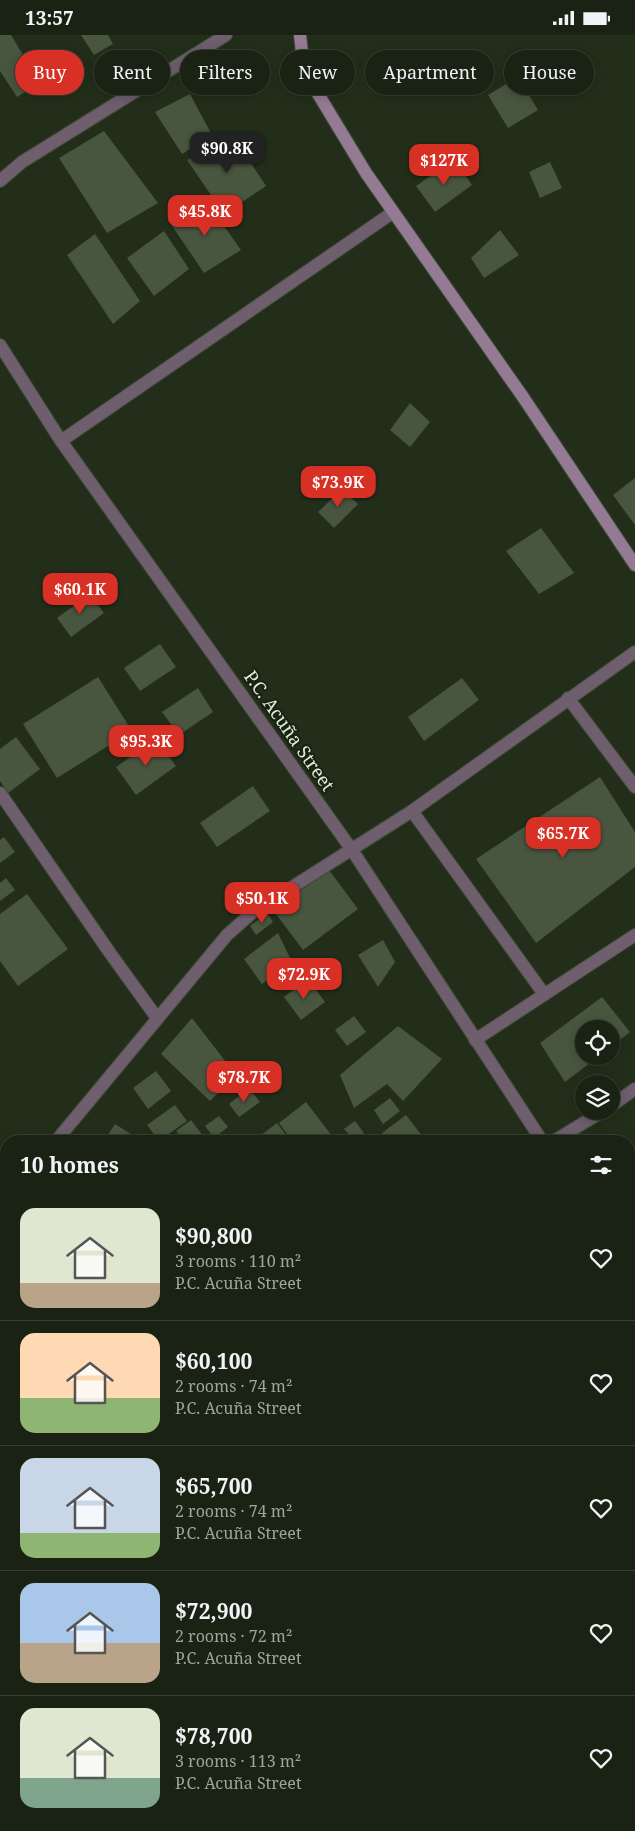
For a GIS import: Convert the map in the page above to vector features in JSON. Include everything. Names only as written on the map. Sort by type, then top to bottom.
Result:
[{"type":"street","points":[[0,181],[22,162],[226,35]]},
{"type":"street","points":[[300,35],[306,74],[366,173],[392,213],[523,397],[635,565]]},
{"type":"street","points":[[61,441],[392,213]]},
{"type":"street","name":"P.C. Acuña Street","points":[[0,345],[61,441],[352,850],[538,1135]]},
{"type":"street","points":[[61,1135],[227,935],[253,912],[412,811],[635,652]]},
{"type":"street","points":[[568,698],[635,787]]},
{"type":"street","points":[[0,793],[157,1018]]},
{"type":"street","points":[[412,811],[544,994]]},
{"type":"street","points":[[475,1040],[635,935]]},
{"type":"street","points":[[620,1099],[635,1089]]},
{"type":"street","points":[[564,1135],[588,1120]]},
{"type":"building","points":[[0,35],[11,35],[20,50],[15,50],[15,94],[0,71]]},
{"type":"building","points":[[81,35],[108,35],[113,44],[103,50],[94,50],[94,55]]},
{"type":"building","points":[[504,85],[504,95],[529,95],[538,110],[508,128],[488,95],[494,95],[494,91]]},
{"type":"building","points":[[191,95],[212,135],[182,154],[155,112]]},
{"type":"building","points":[[104,131],[158,203],[107,233],[59,158]]},
{"type":"building","points":[[233,136],[266,186],[224,214],[187,160]]},
{"type":"building","points":[[454,159],[472,185],[435,212],[416,186]]},
{"type":"building","points":[[550,162],[562,188],[540,198],[529,172]]},
{"type":"building","points":[[207,202],[241,250],[204,273],[168,220]]},
{"type":"building","points":[[500,230],[519,255],[484,278],[471,258]]},
{"type":"building","points":[[164,231],[189,269],[154,296],[127,258]]},
{"type":"building","points":[[95,234],[140,301],[113,324],[67,255]]},
{"type":"building","points":[[410,403],[430,422],[410,447],[390,430]]},
{"type":"building","points":[[635,478],[635,525],[613,495]]},
{"type":"building","points":[[342,489],[358,504],[334,528],[318,512]]},
{"type":"building","points":[[541,528],[574,573],[539,594],[506,551]]},
{"type":"building","points":[[70,572],[82,588],[64,601],[52,585]]},
{"type":"building","points":[[90,594],[104,613],[71,637],[57,618]]},
{"type":"building","points":[[160,644],[176,667],[140,691],[124,668]]},
{"type":"building","points":[[98,677],[132,731],[57,778],[23,724]]},
{"type":"building","points":[[462,678],[479,700],[424,741],[408,717]]},
{"type":"building","points":[[198,688],[213,712],[179,735],[162,712]]},
{"type":"building","points":[[16,737],[40,769],[8,793],[0,781],[0,749]]},
{"type":"building","points":[[156,739],[176,766],[136,795],[116,767]]},
{"type":"building","points":[[600,777],[635,832],[635,867],[536,943],[476,859]]},
{"type":"building","points":[[253,786],[270,811],[217,847],[200,823]]},
{"type":"building","points":[[4,837],[15,852],[0,863],[0,840]]},
{"type":"building","points":[[329,870],[358,909],[303,950],[273,910]]},
{"type":"building","points":[[6,878],[15,890],[0,901],[0,883]]},
{"type":"building","points":[[27,894],[68,949],[18,986],[0,961],[0,914]]},
{"type":"building","points":[[267,913],[273,922],[256,935],[250,926]]},
{"type":"building","points":[[278,933],[292,962],[262,984],[244,959]]},
{"type":"building","points":[[383,940],[395,962],[378,987],[358,955]]},
{"type":"building","points":[[324,967],[336,983],[326,990],[314,974]]},
{"type":"building","points":[[308,979],[325,1002],[301,1020],[284,997]]},
{"type":"building","points":[[602,997],[630,1032],[620,1040],[620,1020],[575,1020],[575,1065],[587,1065],[565,1082],[540,1043]]},
{"type":"building","points":[[354,1016],[366,1032],[347,1046],[335,1030]]},
{"type":"building","points":[[192,1018],[236,1075],[210,1101],[161,1054]]},
{"type":"building","points":[[398,1026],[442,1059],[403,1101],[387,1084],[354,1108],[340,1075]]},
{"type":"building","points":[[156,1071],[171,1091],[148,1109],[133,1088]]},
{"type":"building","points":[[249,1088],[260,1102],[239,1117],[229,1104]]},
{"type":"building","points":[[390,1098],[400,1111],[383,1124],[374,1110]]},
{"type":"building","points":[[306,1102],[331,1135],[288,1135],[279,1123]]},
{"type":"building","points":[[175,1105],[187,1121],[167,1135],[154,1135],[147,1125]]},
{"type":"building","points":[[406,1115],[421,1135],[384,1135],[382,1133]]},
{"type":"building","points":[[219,1116],[228,1127],[218,1135],[212,1135],[205,1126]]},
{"type":"building","points":[[191,1120],[202,1135],[179,1135],[176,1131]]},
{"type":"building","points":[[355,1121],[364,1133],[361,1135],[349,1135],[344,1129]]},
{"type":"building","points":[[277,1123],[286,1135],[261,1135]]},
{"type":"building","points":[[115,1124],[132,1135],[108,1135]]}]
